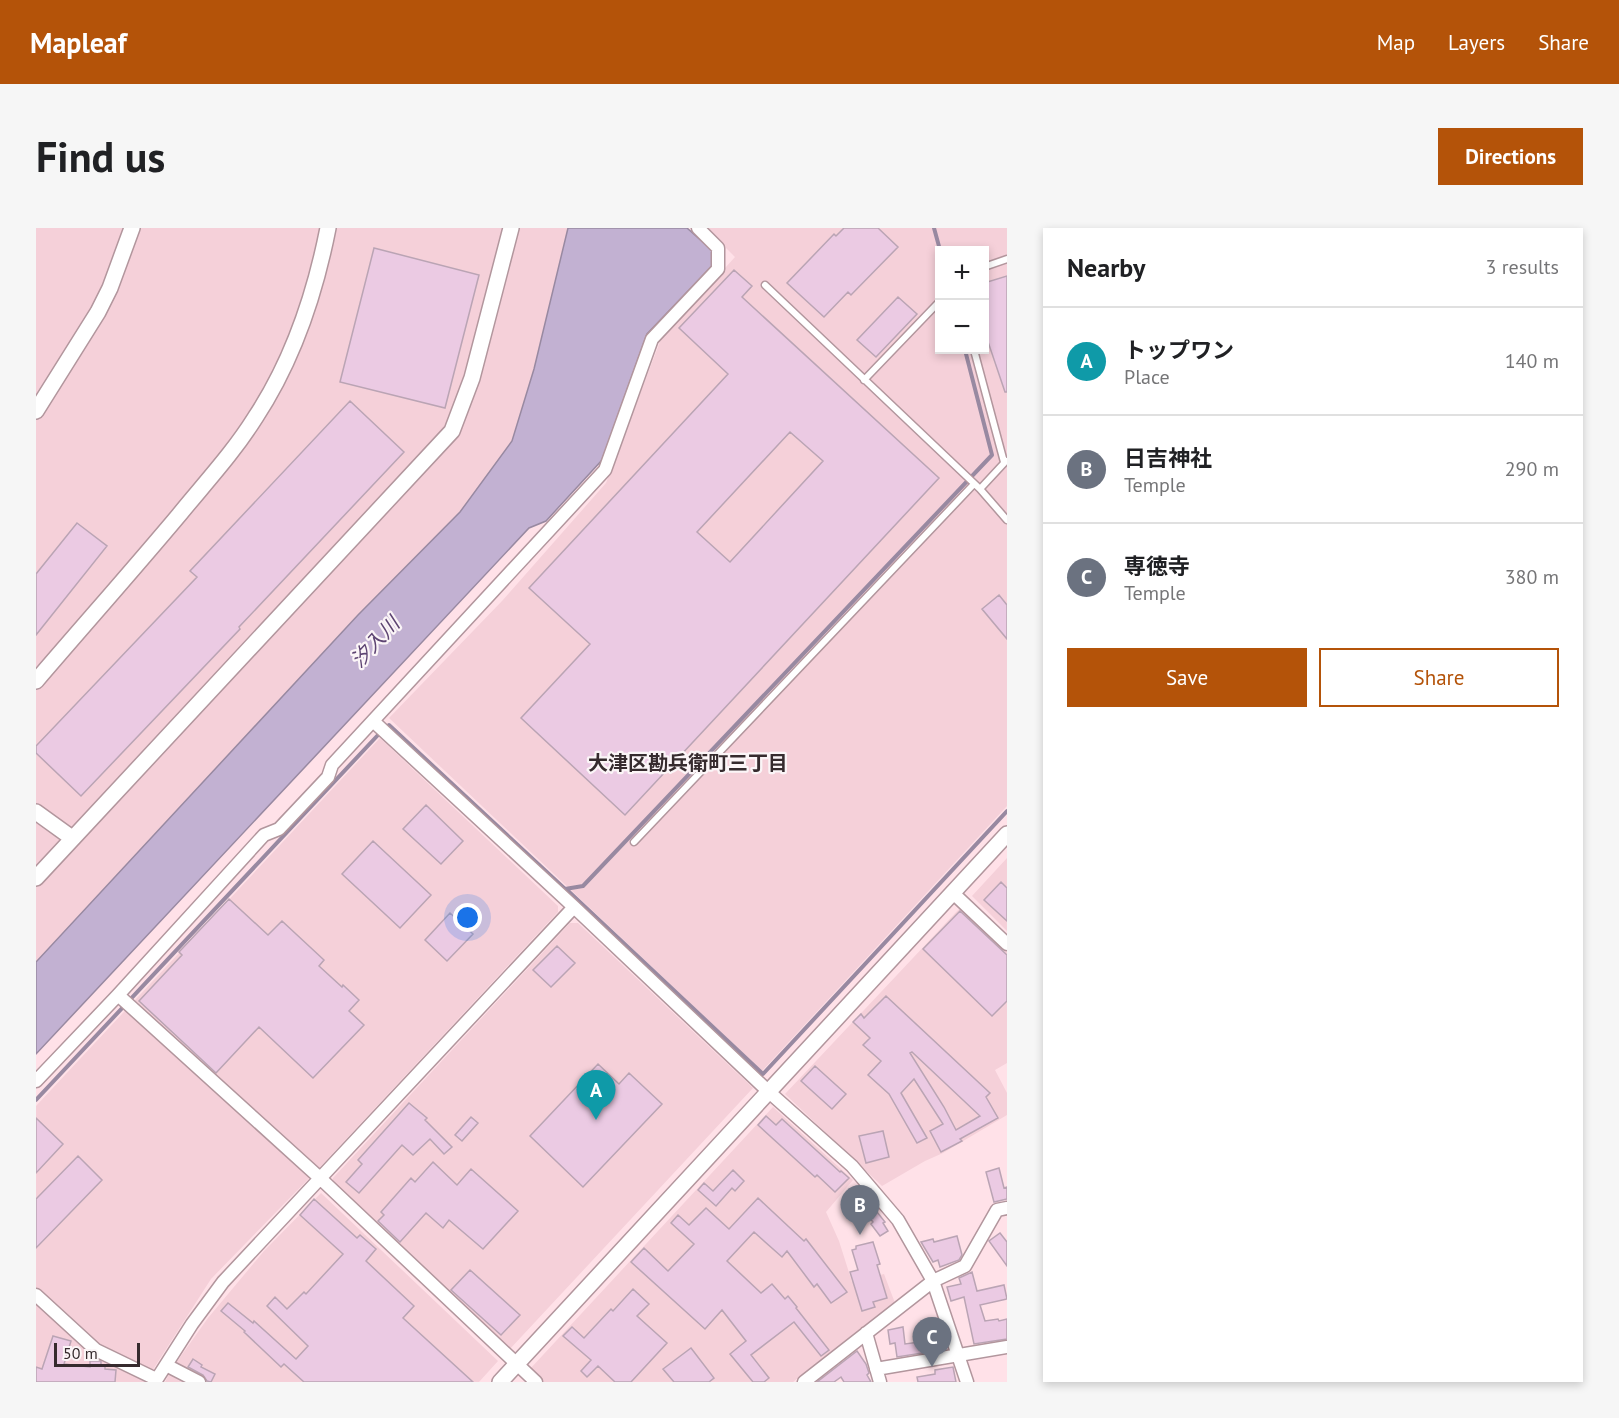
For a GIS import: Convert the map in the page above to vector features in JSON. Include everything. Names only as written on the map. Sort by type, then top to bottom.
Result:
[{"type":"street","points":[[36,411],[98,312],[110,288],[132,228]]},
{"type":"street","points":[[36,681],[211,477],[256,417],[287,358],[306,311],[322,258],[328,228]]},
{"type":"street","points":[[36,878],[452,431],[472,378],[511,228]]},
{"type":"street","points":[[36,1081],[264,835],[279,830],[328,777],[332,765],[605,470],[652,339],[718,269],[718,248],[698,228]]},
{"type":"street","points":[[373,722],[574,907],[769,1092],[852,1166],[898,1220],[933,1281],[968,1382]]},
{"type":"street","points":[[36,812],[72,838]]},
{"type":"street","points":[[500,1382],[1007,834]]},
{"type":"street","points":[[952,892],[1007,944]]},
{"type":"street","points":[[36,1295],[96,1350],[156,1381],[192,1324],[223,1282],[574,907]]},
{"type":"street","points":[[118,995],[321,1179],[536,1382]]},
{"type":"street","points":[[804,1382],[933,1281],[965,1266],[997,1210],[1007,1208]]},
{"type":"street","points":[[866,1333],[880,1382]]},
{"type":"street","points":[[876,1369],[1007,1347]]},
{"type":"street","points":[[166,1365],[199,1382]]},
{"type":"lane","points":[[989,265],[1007,259]]},
{"type":"lane","points":[[765,285],[981,489],[1007,520]]},
{"type":"lane","points":[[864,380],[935,306]]},
{"type":"lane","points":[[975,354],[1006,461],[981,489]]},
{"type":"lane","points":[[634,842],[974,484]]},
{"type":"shaded area","points":[[36,228],[568,228],[534,369],[512,441],[460,512],[358,615],[36,962]]},
{"type":"shaded area","points":[[708,228],[1007,228],[1007,806],[762,1071],[389,718],[502,601],[606,483],[661,339],[735,257]]},
{"type":"shaded area","points":[[380,738],[558,906],[558,912],[320,1167],[211,1279],[145,1382],[36,1382],[36,1106]]},
{"type":"shaded area","points":[[1007,858],[1007,931],[972,896]]},
{"type":"shaded area","points":[[960,908],[1007,952],[1007,1063],[995,1070],[1007,1093],[1007,1115],[882,1186],[785,1094]]},
{"type":"shaded area","points":[[570,923],[578,923],[753,1088],[509,1350],[332,1184],[333,1178]]},
{"type":"shaded area","points":[[773,1107],[853,1180],[826,1212],[839,1241],[852,1282],[884,1274],[895,1303],[793,1382],[544,1382],[530,1369]]},
{"type":"shaded area","points":[[321,1193],[498,1361],[479,1382],[165,1382],[208,1318],[264,1251]]},
{"type":"water","name":"汐入川","points":[[568,228],[687,228],[714,252],[714,264],[647,334],[602,460],[546,521],[529,528],[36,1054],[36,962],[358,615],[460,512],[512,441],[534,369]]},
{"type":"building","points":[[844,228],[878,228],[898,247],[851,295],[848,292],[824,317],[787,283],[834,234],[836,236]]},
{"type":"building","points":[[374,248],[479,275],[445,408],[340,382]]},
{"type":"building","points":[[734,270],[752,286],[742,297],[939,478],[625,815],[521,718],[590,644],[529,588],[728,374],[679,328]],"holes":[[[790,432],[823,461],[730,562],[697,532]]]},
{"type":"building","points":[[1007,276],[1007,392],[1005,392],[989,345],[989,281]]},
{"type":"building","points":[[898,297],[917,314],[876,357],[857,340]]},
{"type":"building","points":[[350,401],[404,452],[81,796],[36,753],[36,746],[197,577],[190,571]]},
{"type":"building","points":[[77,523],[107,546],[36,635],[36,574]]},
{"type":"building","points":[[999,595],[1007,605],[1007,639],[982,609]]},
{"type":"building","points":[[426,805],[463,841],[441,864],[403,829]]},
{"type":"building","points":[[373,841],[431,895],[400,928],[342,874]]},
{"type":"building","points":[[1001,882],[1007,888],[1007,921],[984,900]]},
{"type":"building","points":[[229,899],[268,935],[282,921],[324,960],[319,966],[359,1000],[349,1011],[364,1025],[313,1078],[259,1027],[216,1073],[139,1001],[182,955],[179,952]]},
{"type":"building","points":[[960,911],[1007,955],[1007,1001],[992,1016],[923,949]]},
{"type":"building","points":[[450,913],[473,934],[447,961],[425,940]]},
{"type":"building","points":[[557,946],[575,963],[551,987],[533,970]]},
{"type":"building","points":[[886,996],[990,1093],[986,1097],[998,1118],[941,1152],[930,1131],[943,1124],[914,1079],[901,1093],[927,1138],[917,1143],[889,1094],[868,1075],[881,1061],[863,1045],[870,1038],[853,1022],[861,1014],[864,1018]],"holes":[[[912,1052],[980,1116],[956,1130],[910,1053]]]},
{"type":"building","points":[[598,1064],[619,1084],[629,1073],[662,1104],[583,1187],[530,1136]]},
{"type":"building","points":[[815,1066],[846,1094],[832,1109],[801,1081]]},
{"type":"building","points":[[409,1103],[427,1118],[425,1120],[452,1147],[444,1154],[430,1139],[413,1155],[402,1145],[359,1193],[346,1182],[362,1164],[358,1160]]},
{"type":"building","points":[[766,1116],[776,1125],[782,1119],[849,1178],[835,1192],[817,1175],[815,1177],[758,1125]]},
{"type":"building","points":[[471,1117],[478,1123],[462,1141],[455,1135]]},
{"type":"building","points":[[36,1118],[63,1144],[36,1173]]},
{"type":"building","points":[[883,1131],[889,1157],[866,1163],[859,1136]]},
{"type":"building","points":[[78,1156],[102,1180],[36,1248],[36,1199]]},
{"type":"building","points":[[433,1162],[457,1185],[471,1169],[518,1211],[483,1249],[449,1220],[443,1228],[426,1213],[400,1242],[378,1221],[384,1215],[381,1212],[411,1178],[415,1182]]},
{"type":"building","points":[[999,1168],[1004,1188],[1007,1187],[1007,1199],[994,1202],[986,1172]]},
{"type":"building","points":[[733,1170],[744,1181],[735,1191],[732,1188],[716,1206],[698,1190],[704,1183],[713,1191]]},
{"type":"building","points":[[758,1198],[804,1241],[806,1239],[847,1292],[831,1303],[817,1284],[814,1287],[787,1251],[782,1257],[754,1232],[727,1261],[761,1293],[772,1284],[785,1299],[788,1296],[829,1350],[821,1356],[794,1322],[751,1355],[769,1378],[764,1382],[753,1382],[730,1354],[746,1341],[722,1310],[705,1329],[631,1262],[644,1248],[668,1271],[694,1244],[671,1223],[678,1215],[689,1225],[706,1208],[729,1229]]},
{"type":"building","points":[[314,1199],[357,1238],[360,1235],[376,1249],[366,1261],[414,1306],[403,1318],[473,1382],[304,1382],[284,1364],[281,1367],[221,1311],[228,1303],[253,1323],[254,1321],[296,1359],[308,1346],[267,1306],[275,1297],[287,1309],[304,1292],[306,1294],[343,1254],[300,1215]]},
{"type":"building","points":[[869,1202],[885,1222],[883,1223],[888,1231],[880,1236],[871,1224],[873,1222],[861,1208]]},
{"type":"building","points":[[1000,1233],[1007,1242],[1007,1266],[989,1241]]},
{"type":"building","points":[[957,1236],[962,1255],[959,1260],[940,1267],[938,1260],[933,1262],[921,1242],[933,1239],[934,1242]]},
{"type":"building","points":[[873,1242],[887,1298],[873,1302],[875,1307],[862,1311],[850,1272],[858,1270],[852,1250],[856,1249],[856,1246]]},
{"type":"building","points":[[470,1270],[520,1315],[501,1335],[451,1290]]},
{"type":"building","points":[[972,1272],[977,1291],[1004,1285],[1007,1299],[980,1305],[985,1321],[1007,1319],[1007,1339],[974,1344],[964,1297],[951,1301],[947,1287],[961,1284],[959,1278]]},
{"type":"building","points":[[633,1289],[649,1304],[637,1316],[667,1343],[631,1382],[615,1382],[598,1366],[587,1377],[581,1371],[591,1360],[563,1336],[572,1327],[584,1338]]},
{"type":"building","points":[[903,1327],[905,1344],[927,1341],[929,1352],[897,1357],[895,1343],[890,1344],[888,1330]]},
{"type":"building","points":[[53,1336],[71,1341],[64,1364],[90,1367],[90,1361],[101,1361],[105,1369],[116,1370],[115,1382],[36,1382],[36,1367],[42,1369]]},
{"type":"building","points":[[691,1348],[714,1378],[709,1382],[674,1382],[663,1369]]},
{"type":"building","points":[[857,1351],[866,1364],[869,1373],[867,1375],[871,1382],[844,1382],[841,1377],[834,1382],[817,1382]]},
{"type":"building","points":[[193,1359],[202,1365],[201,1367],[215,1374],[211,1382],[188,1367]]},
{"type":"building","points":[[953,1367],[956,1382],[918,1382],[917,1377],[935,1374],[935,1370]]},
{"type":"waterway","points":[[934,228],[939,246]]},
{"type":"waterway","points":[[36,1100],[389,725],[565,889],[583,886],[992,455],[966,354]]},
{"type":"waterway","points":[[566,889],[763,1074],[1007,811]]},
{"type":"place","name":"トップワン","points":[[596,1120]]},
{"type":"place","name":"日吉神社","points":[[860,1235]]},
{"type":"place","name":"専徳寺","points":[[932,1367]]},
{"type":"district","name":"大津区勘兵衛町三丁目","points":[[688,763]]}]
